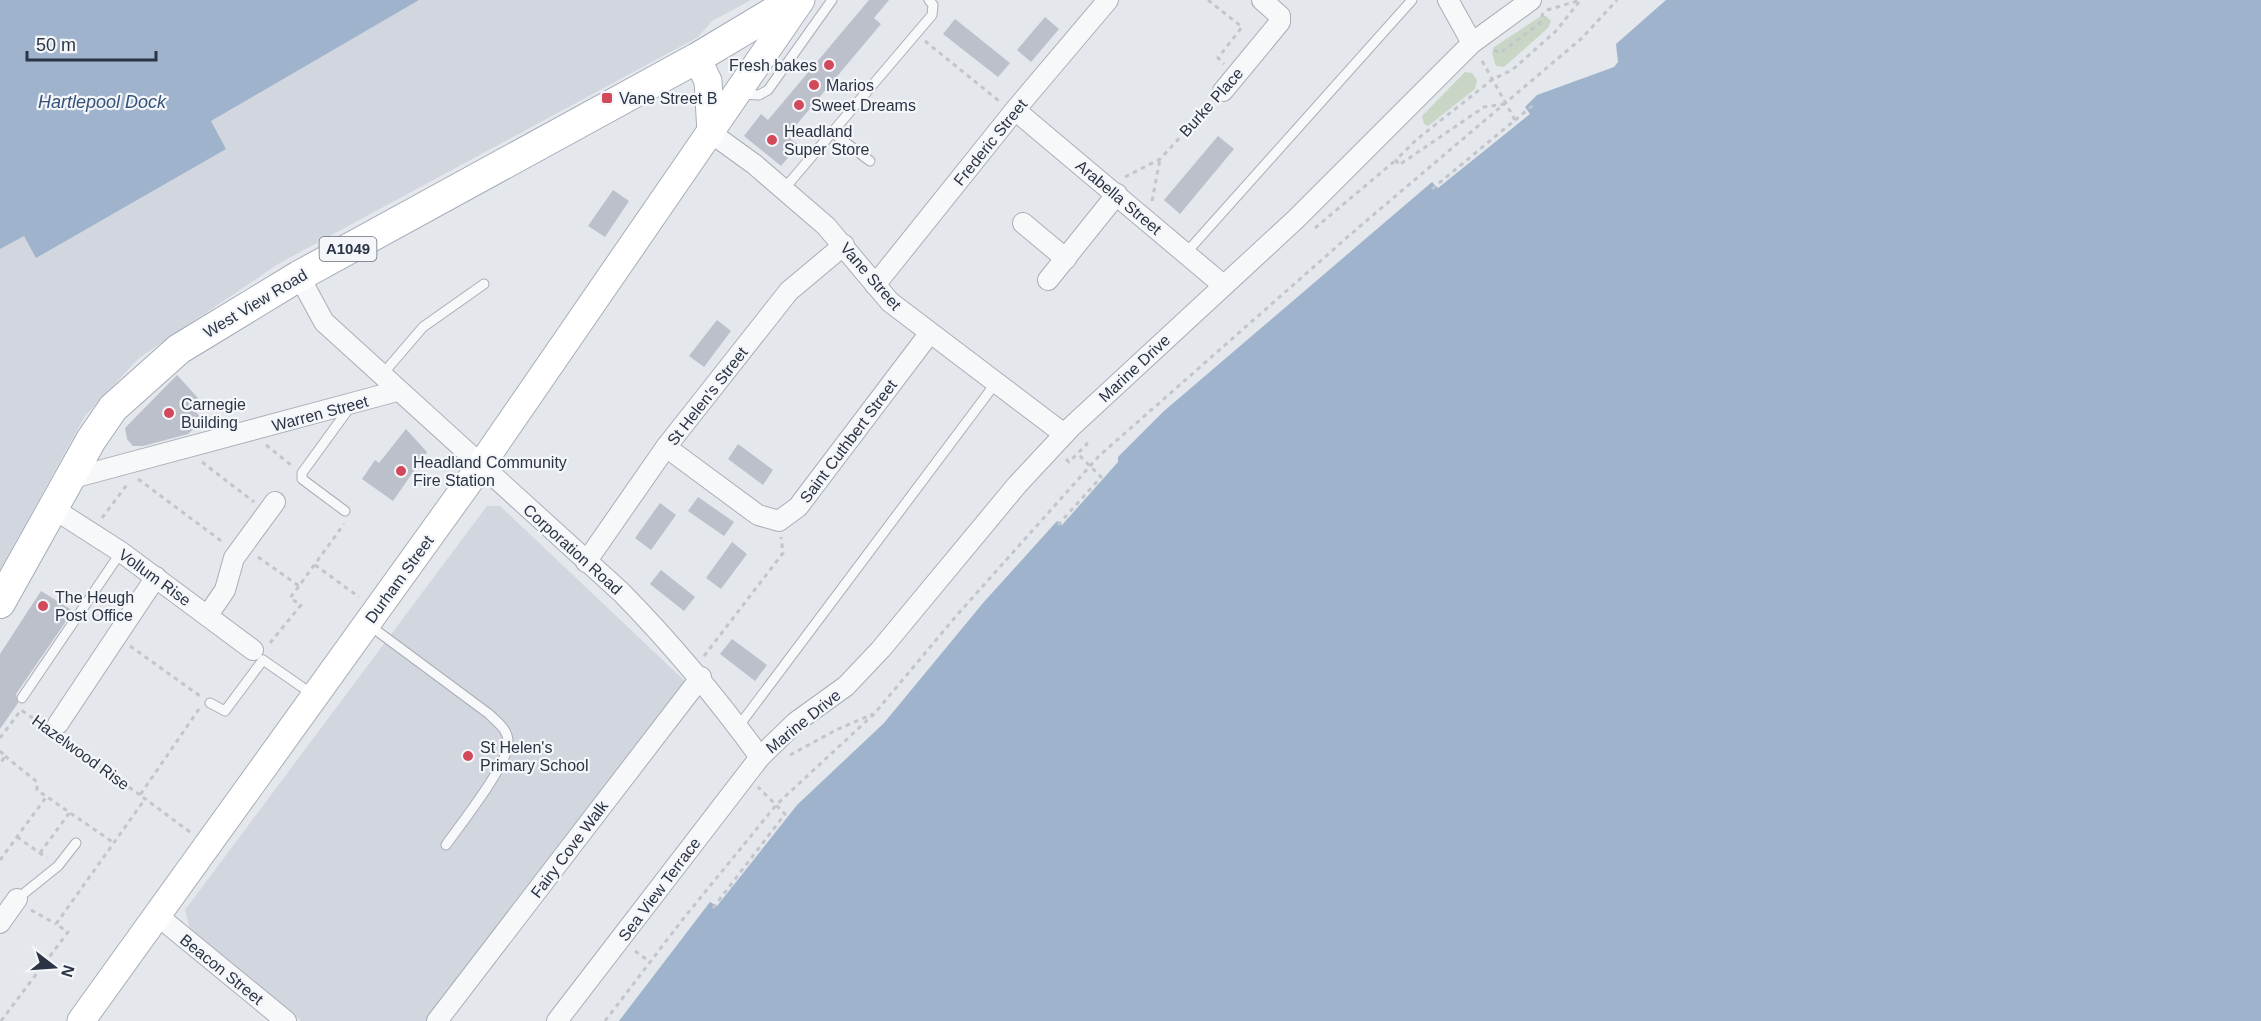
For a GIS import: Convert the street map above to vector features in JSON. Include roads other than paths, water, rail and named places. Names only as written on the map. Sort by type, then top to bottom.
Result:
[{"type":"main road","name":"West View Road","points":[[0,603],[91,440],[113,408],[179,349],[299,276],[697,58],[794,0]]},
{"type":"street","name":"Durham Street","points":[[81,1021],[316,696],[361,615],[481,465],[801,0]]},
{"type":"street","name":"Frederic Street","points":[[875,285],[1011,109],[1108,0]]},
{"type":"street","name":"Burke Place","points":[[1223,91],[1280,22],[1280,16],[1262,0]]},
{"type":"street","points":[[1448,0],[1479,47]]},
{"type":"street","name":"Marine Drive","points":[[760,757],[796,722],[846,686],[881,650],[1017,485],[1064,434],[1479,47],[1537,6]]},
{"type":"street","points":[[697,58],[708,81],[711,133]]},
{"type":"street","name":"Arabella Street","points":[[1011,109],[1112,190],[1223,285]]},
{"type":"street","name":"Vane Street","points":[[711,133],[784,189],[844,245],[890,302],[929,334],[1064,434]]},
{"type":"street","points":[[1048,280],[1066,259],[1112,190]]},
{"type":"street","points":[[1023,223],[1066,259]]},
{"type":"street","name":"St Helen's Street","points":[[586,562],[666,447],[789,291],[844,245]]},
{"type":"street","name":"Corporation Road","points":[[299,276],[324,322],[397,391],[621,592],[697,674],[760,757]]},
{"type":"street","name":"Saint Cuthbert Street","points":[[666,447],[758,515],[779,521],[798,507],[929,334]]},
{"type":"street","name":"Warren Street","points":[[69,479],[397,391]]},
{"type":"street","points":[[208,615],[225,590],[240,550],[271,507]]},
{"type":"street","name":"Vollum Rise","points":[[54,509],[121,552],[208,615],[260,649]]},
{"type":"street","points":[[55,730],[156,577]]},
{"type":"street","name":"Fairy Cove Walk","points":[[437,1021],[697,674]]},
{"type":"street","name":"Sea View Terrace","points":[[557,1021],[760,757]]},
{"type":"street","points":[[0,923],[16,900]]},
{"type":"street","name":"Beacon Street","points":[[158,916],[286,1021]]},
{"type":"lane","points":[[738,93],[759,95],[768,90],[832,0]]},
{"type":"lane","points":[[784,189],[932,15],[933,5],[928,0]]},
{"type":"lane","points":[[1186,253],[1272,153],[1412,0]]},
{"type":"lane","points":[[832,133],[870,161]]},
{"type":"lane","points":[[381,376],[423,327],[484,284]]},
{"type":"lane","points":[[738,727],[995,384]]},
{"type":"lane","points":[[345,511],[302,479],[302,473],[351,405]]},
{"type":"lane","points":[[22,698],[121,552]]},
{"type":"lane","points":[[361,615],[489,714],[505,729],[508,745],[501,764],[446,845]]},
{"type":"lane","points":[[210,703],[225,711],[263,660],[316,696]]},
{"type":"lane","points":[[16,900],[58,866],[76,843]]},
{"type":"water","name":"Hartlepool Dock","points":[[0,0],[419,0],[211,121],[226,149],[36,258],[24,236],[0,249]]},
{"type":"water","points":[[1666,0],[2261,0],[2261,1021],[619,1021],[710,902],[717,906],[797,805],[884,723],[983,603],[1057,521],[1062,525],[1118,462],[1118,457],[1164,411],[1432,182],[1438,188],[1530,114],[1525,107],[1537,95],[1614,67],[1618,62],[1616,44]]},
{"type":"place","name":"Fresh bakes","points":[[829,65]]},
{"type":"place","name":"Marios","points":[[814,85]]},
{"type":"place","name":"Vane Street B","points":[[607,98]]},
{"type":"place","name":"Sweet Dreams","points":[[799,105]]},
{"type":"place","name":"Headland Super Store","points":[[772,140]]},
{"type":"place","name":"Carnegie Building","points":[[169,413]]},
{"type":"place","name":"Headland Community Fire Station","points":[[401,471]]},
{"type":"place","name":"The Heugh Post Office","points":[[43,606]]},
{"type":"place","name":"St Helen's Primary School","points":[[468,756]]}]
